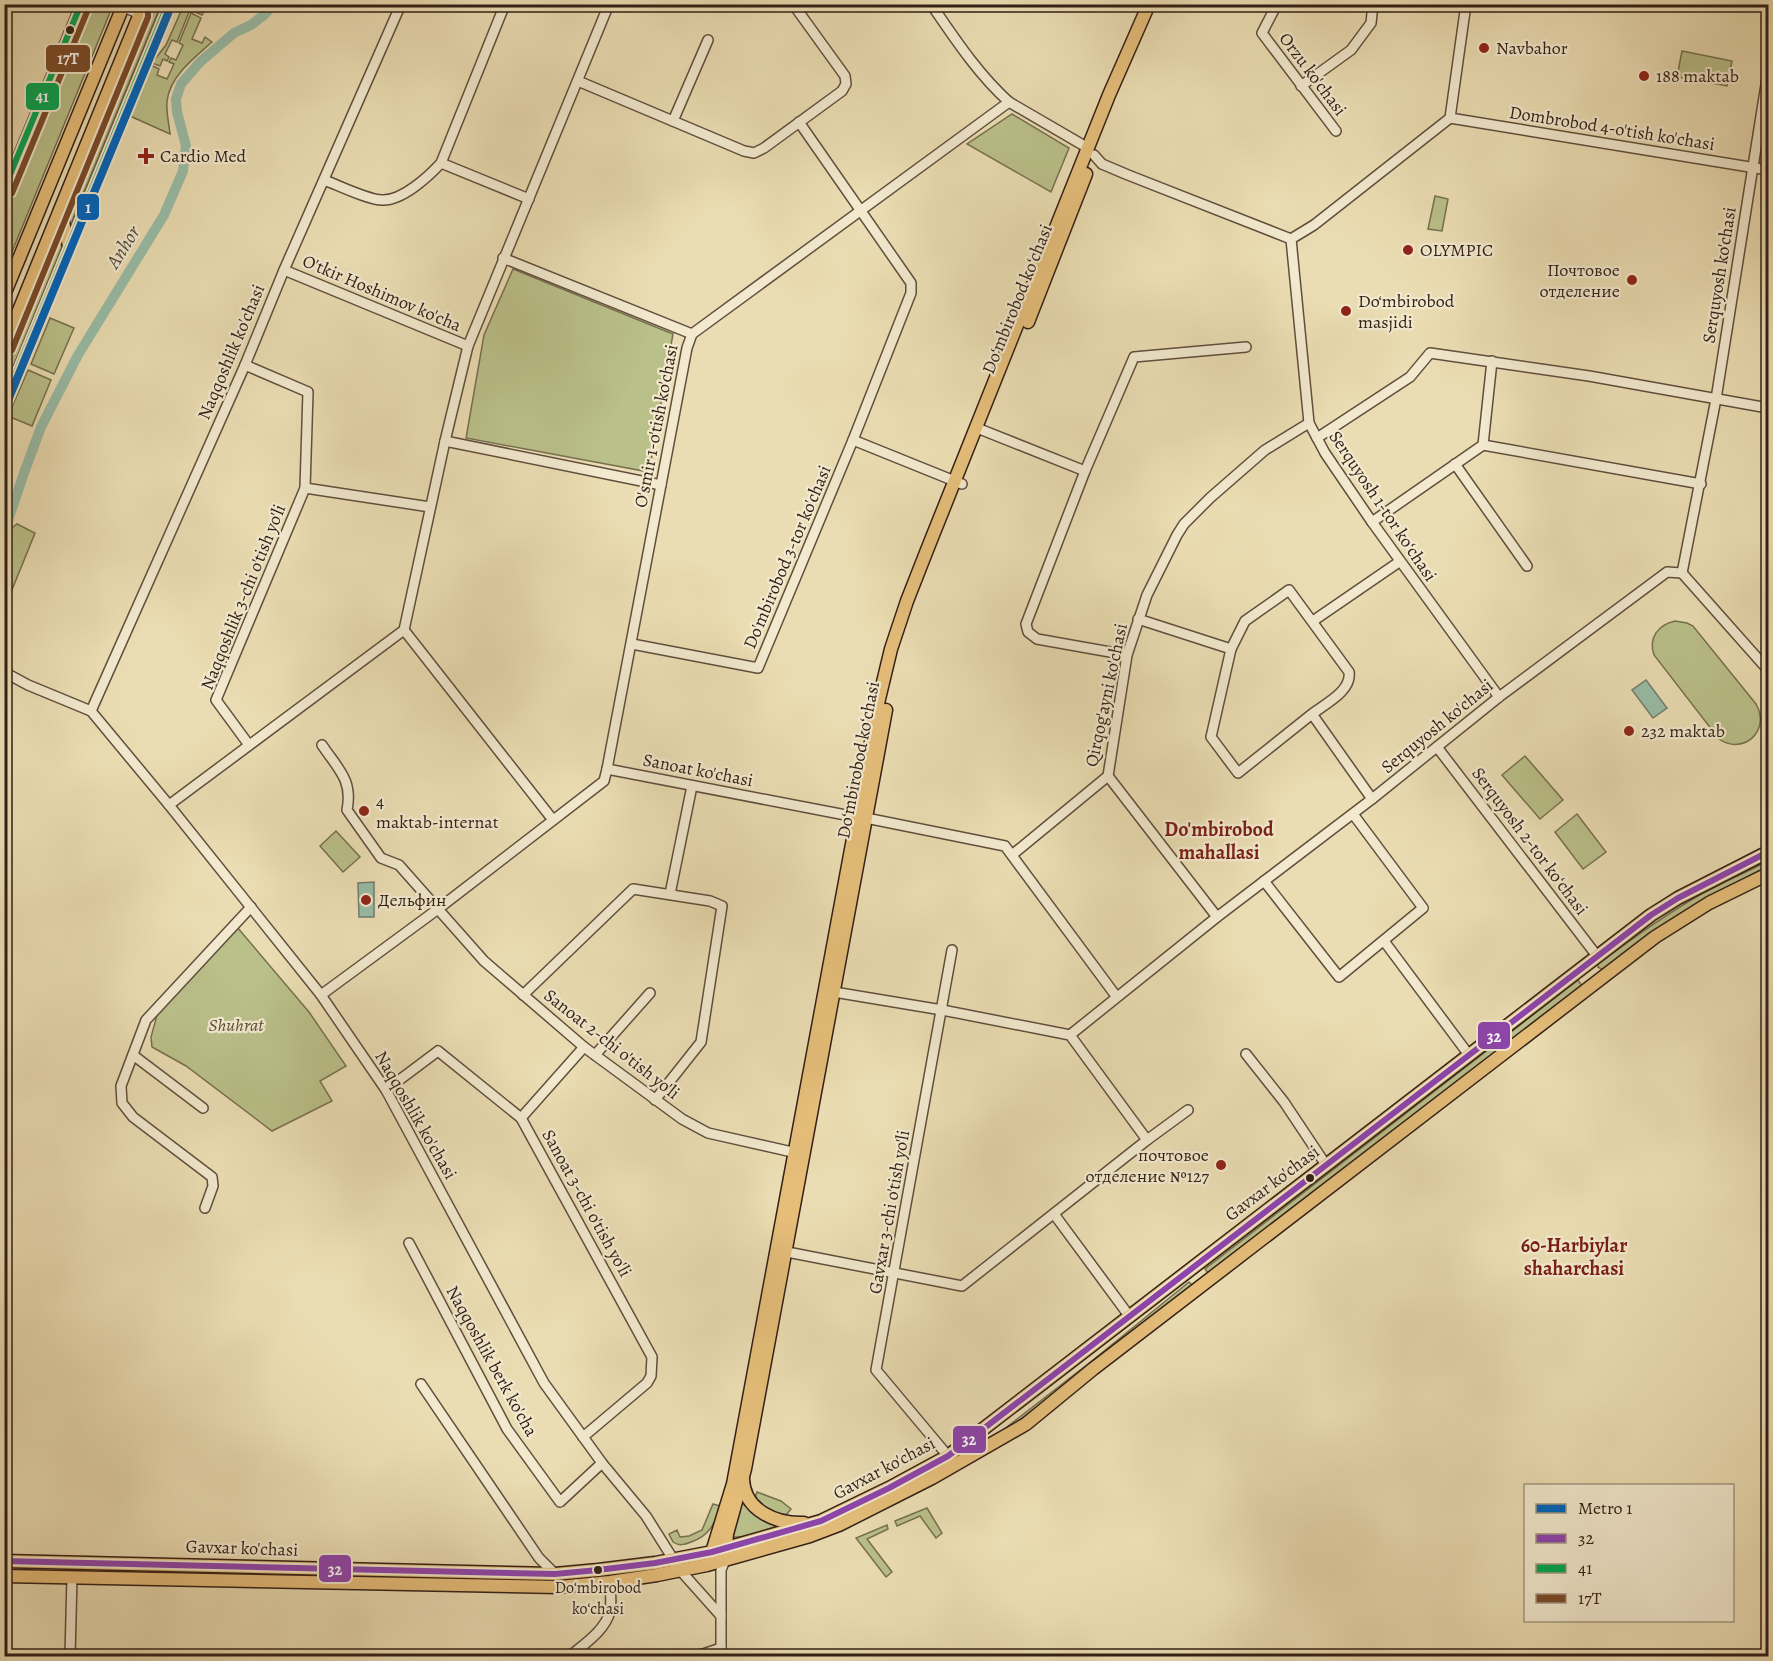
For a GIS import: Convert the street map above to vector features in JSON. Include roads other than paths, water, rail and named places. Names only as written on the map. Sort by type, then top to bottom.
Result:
[{"type":"main road","name":"Doʻmbirobod koʻchasi","points":[[1093,155],[1149,4]]},
{"type":"main road","name":"Doʻmbirobod koʻchasi","points":[[720,1559],[745,1469],[781,1251],[861,818],[899,650],[958,483],[1157,4]]},
{"type":"main road","points":[[4,295],[121,5]]},
{"type":"main road","points":[[4,347],[142,9]]},
{"type":"main road","points":[[60,210],[69,246]]},
{"type":"main road","name":"Gavxar ko'chasi","points":[[720,1559],[820,1521],[948,1456],[1651,915],[1678,898],[1768,852]]},
{"type":"main road","name":"Gavxar ko'chasi","points":[[4,1561],[555,1574],[677,1565],[720,1559],[810,1536],[839,1525],[932,1478],[1026,1424],[1205,1282],[1655,938],[1709,903],[1768,874]]},
{"type":"main road","points":[[1580,969],[1591,973],[1592,986]]},
{"type":"main road","name":"Doʻmbirobod koʻchasi","points":[[720,1559],[719,1528],[733,1484],[781,1251]]},
{"type":"main road","points":[[1192,1267],[1205,1282]]},
{"type":"main road","points":[[745,1469],[745,1491],[751,1504],[757,1509],[787,1522],[820,1521]]},
{"type":"main road","name":"Gavxar ko'chasi","points":[[4,1576],[559,1587],[610,1582],[677,1565]]},
{"type":"street","points":[[4,190],[81,4]]},
{"type":"street","points":[[4,403],[168,4]]},
{"type":"street","name":"Naqqoshlik ko'chasi","points":[[91,711],[245,365],[284,270],[401,4]]},
{"type":"street","points":[[324,180],[381,200],[389,200],[421,182],[441,163],[506,4]]},
{"type":"street","points":[[169,805],[404,630],[468,346],[609,4]]},
{"type":"street","points":[[578,81],[749,153],[764,148],[842,91],[846,80],[793,4]]},
{"type":"street","points":[[931,4],[969,58],[1009,102],[1093,155],[1291,238],[1314,225],[1450,118],[1466,4]]},
{"type":"street","name":"Orzu ko'chasi","points":[[1277,4],[1262,33],[1336,131]]},
{"type":"street","points":[[1301,86],[1351,50],[1371,23],[1373,4]]},
{"type":"street","points":[[121,5],[142,9]]},
{"type":"street","points":[[673,121],[708,40]]},
{"type":"street","name":"Serquyosh ko'chasi","points":[[1070,1035],[1216,917],[1372,799],[1499,697],[1667,572],[1682,573],[1716,399],[1768,72]]},
{"type":"street","name":"O'smir 1-o'tish ko'chasi","points":[[607,770],[687,348],[692,334],[862,212],[1009,102]]},
{"type":"street","name":"Dombrobod 4-o'tish ko'chasi","points":[[1450,118],[1768,171]]},
{"type":"street","name":"Do'mbirobod 3-tor ko'chasi","points":[[632,644],[758,668],[853,440],[911,293],[911,283],[799,122]]},
{"type":"street","points":[[441,163],[529,199]]},
{"type":"street","name":"Serquyosh 1-tor koʻchasi","points":[[1291,238],[1309,423],[1399,562],[1499,697]]},
{"type":"street","points":[[503,258],[692,334]]},
{"type":"street","name":"O'tkir Hoshimov ko'cha","points":[[284,270],[468,346]]},
{"type":"street","points":[[1127,655],[1036,639],[1026,629],[1026,624],[1085,471],[1134,357],[1246,346]]},
{"type":"street","points":[[1317,438],[1410,377],[1430,353],[1492,361],[1768,408]]},
{"type":"street","points":[[1484,445],[1492,361]]},
{"type":"street","name":"Naqqoshlik 3-chi o'tish yo'li","points":[[245,365],[308,392],[305,488],[216,700],[249,745]]},
{"type":"street","name":"Qirqog'ayni ko'chasi","points":[[1012,855],[1108,776],[1127,655],[1138,619],[1156,575],[1184,524],[1265,450],[1309,423]]},
{"type":"street","points":[[981,429],[1085,471]]},
{"type":"street","points":[[853,440],[958,483]]},
{"type":"street","points":[[445,441],[661,485]]},
{"type":"street","points":[[1372,522],[1484,445],[1701,484]]},
{"type":"street","points":[[1455,465],[1527,566]]},
{"type":"street","name":"Naqqoshlik 3-chi o'tish yo'li","points":[[305,488],[430,507]]},
{"type":"street","points":[[1313,621],[1399,562]]},
{"type":"street","points":[[1682,573],[1768,670]]},
{"type":"street","points":[[1289,590],[1313,621],[1350,676],[1347,687],[1238,773],[1211,737],[1231,649],[1245,621],[1289,590]]},
{"type":"street","points":[[1138,619],[1231,649]]},
{"type":"street","points":[[404,630],[554,820]]},
{"type":"street","name":"Naqqoshlik ko'chasi","points":[[4,672],[28,685],[91,711],[321,995],[386,1090],[544,1383],[602,1463],[646,1516],[677,1565],[721,1616]]},
{"type":"street","points":[[1312,714],[1372,799]]},
{"type":"street","name":"Sanoat 2-chi o'tish yo'li","points":[[322,745],[348,785],[350,797],[348,810],[381,858],[399,865],[484,961],[523,995],[584,1047],[655,1100],[702,1131],[799,1153]]},
{"type":"street","name":"Serquyosh 2-tor koʻchasi","points":[[1437,747],[1597,956]]},
{"type":"street","points":[[321,995],[604,781],[607,770]]},
{"type":"street","name":"Sanoat ko'chasi","points":[[607,770],[1005,846],[1012,855]]},
{"type":"street","points":[[1108,776],[1216,917]]},
{"type":"street","points":[[670,894],[692,786]]},
{"type":"street","points":[[1264,881],[1339,977],[1424,908],[1353,813]]},
{"type":"street","points":[[1012,855],[1116,996]]},
{"type":"street","points":[[523,995],[633,889],[710,901],[722,906],[701,1042],[655,1100]]},
{"type":"street","points":[[205,1208],[213,1186],[212,1177],[133,1117],[122,1103],[121,1086],[146,1020],[251,908]]},
{"type":"street","points":[[1384,941],[1469,1055]]},
{"type":"street","name":"Gavxar 3-chi o'tish yo'li","points":[[948,1456],[876,1370],[952,950]]},
{"type":"street","points":[[829,991],[1070,1035],[1147,1140]]},
{"type":"street","points":[[595,1055],[650,993]]},
{"type":"street","points":[[521,1118],[584,1047]]},
{"type":"street","name":"Sanoat 3-chi o'tish yo'li","points":[[386,1090],[438,1051],[521,1118],[652,1357],[651,1376],[647,1383],[583,1437]]},
{"type":"street","points":[[1246,1054],[1284,1102],[1326,1165]]},
{"type":"street","points":[[133,1055],[203,1108]]},
{"type":"street","points":[[781,1251],[962,1286],[1188,1110]]},
{"type":"street","points":[[1053,1214],[1130,1317]]},
{"type":"street","name":"Naqqoshlik berk ko'cha","points":[[409,1243],[507,1429],[560,1502],[602,1463]]},
{"type":"street","points":[[421,1384],[539,1558],[555,1574]]},
{"type":"street","points":[[697,1656],[721,1652],[720,1559]]},
{"type":"street","points":[[70,1656],[72,1577]]},
{"type":"street","points":[[570,1656],[583,1646],[607,1620],[611,1604],[610,1582]]},
{"type":"waterway","name":"Anhor","points":[[4,532],[41,427],[78,355],[164,215],[183,171],[186,146],[176,99],[181,84],[200,62],[234,33],[251,25],[274,4]]},
{"type":"metro line","name":"1","points":[[4,410],[172,4]]},
{"type":"place","name":"Navbahor","points":[[1484,48]]},
{"type":"place","name":"188 maktab","points":[[1644,76]]},
{"type":"place","name":"Cardio Med","points":[[146,156]]},
{"type":"place","name":"OLYMPIC","points":[[1408,250]]},
{"type":"place","name":"Почтовое отделение","points":[[1632,280]]},
{"type":"place","name":"Do‘mbirobod masjidi","points":[[1346,311]]},
{"type":"place","name":"232 maktab","points":[[1629,731]]},
{"type":"place","name":"4 maktab-internat","points":[[364,811]]},
{"type":"place","name":"Дельфин","points":[[366,900]]},
{"type":"place","name":"почтовое отделение №127","points":[[1221,1165]]},
{"type":"place","name":"Doʻmbirobod koʻchasi","points":[[598,1570]]},
{"type":"district","name":"Do'mbirobod mahallasi","points":[[1219,840]]},
{"type":"district","name":"60-Harbiylar shaharchasi","points":[[1574,1256]]},
{"type":"park label","name":"Shuhrat","points":[[236,1025]]}]
